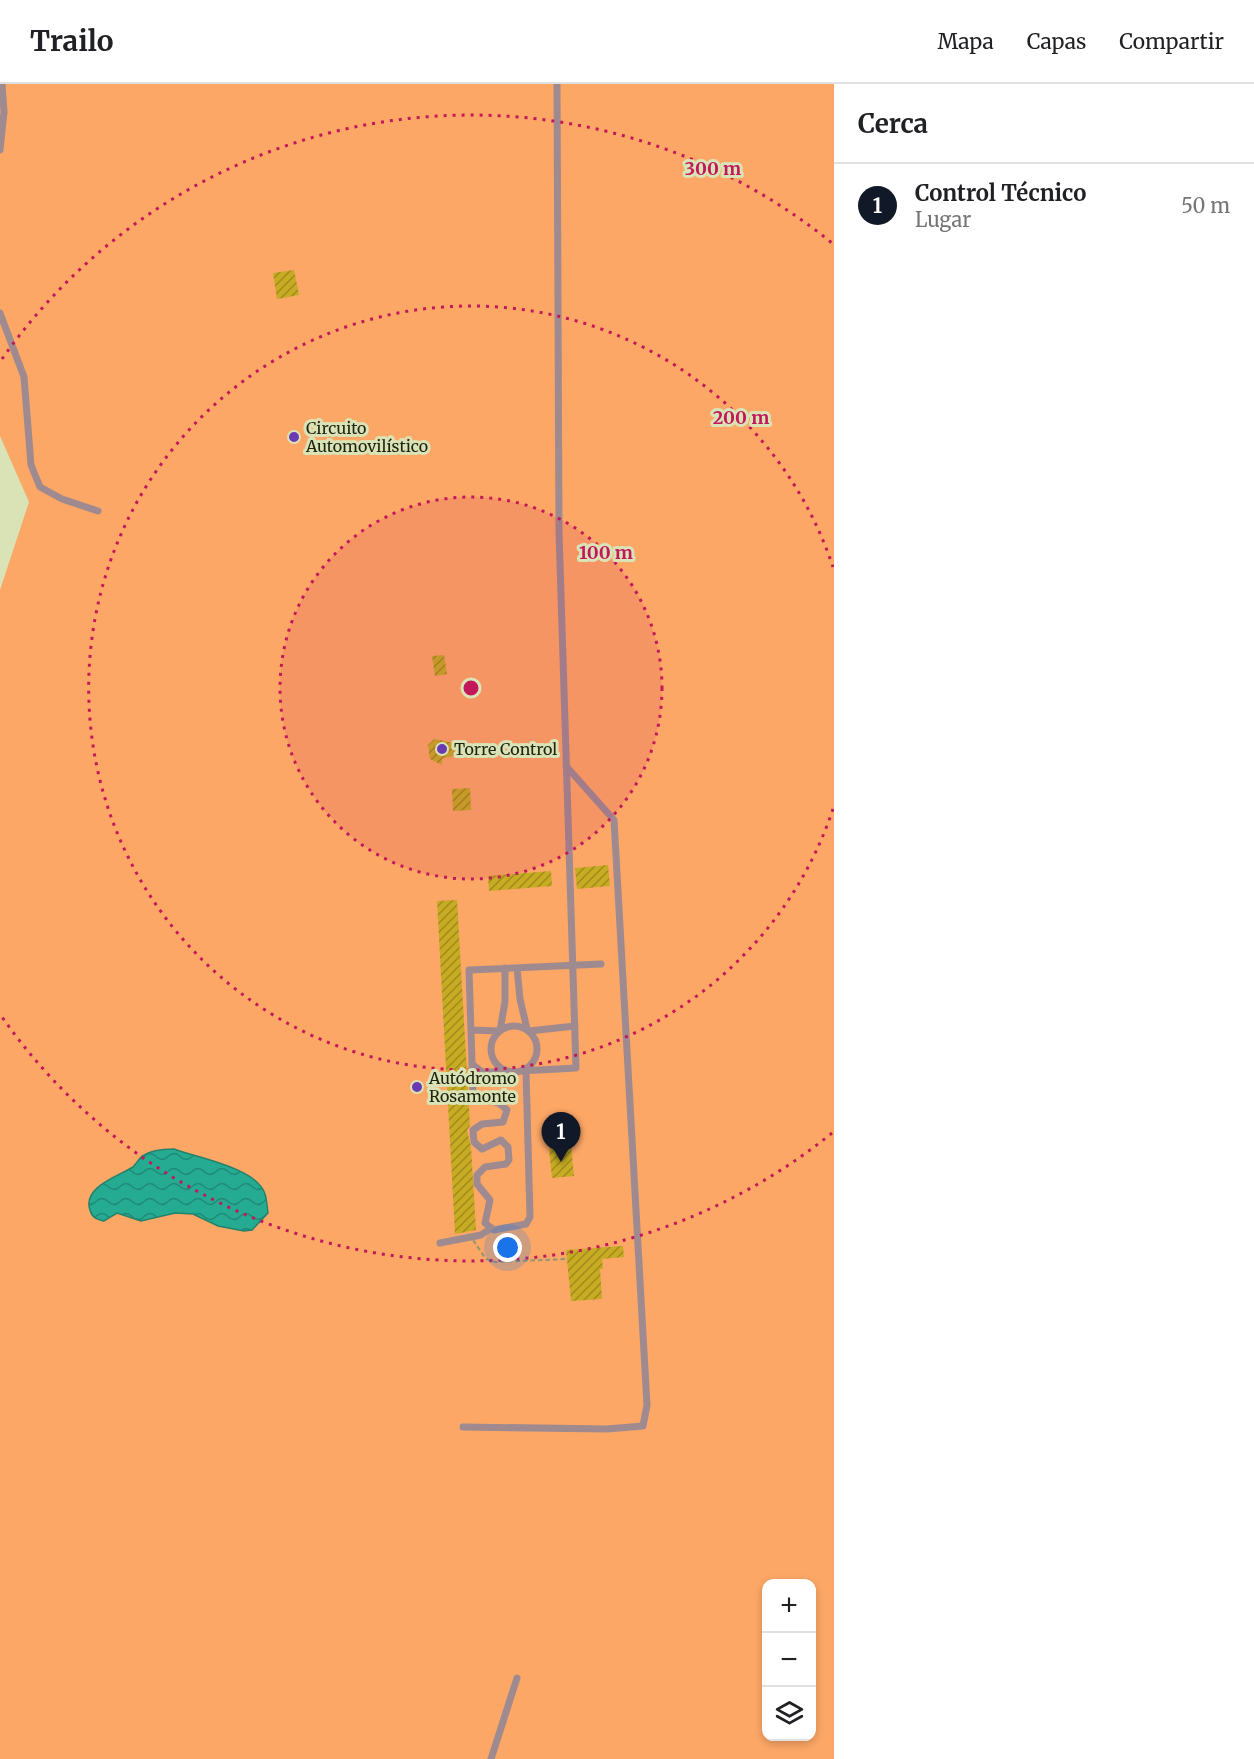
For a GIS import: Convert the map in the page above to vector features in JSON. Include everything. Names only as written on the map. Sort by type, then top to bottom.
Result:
[{"type":"lane","points":[[0,150],[4,112],[2,84]]},
{"type":"lane","points":[[472,1064],[482,1072],[576,1068],[559,532],[557,84]]},
{"type":"lane","points":[[0,313],[24,377],[31,465],[40,487],[62,499],[98,511]]},
{"type":"lane","points":[[463,1427],[607,1429],[643,1426],[647,1405],[614,820],[566,766]]},
{"type":"lane","points":[[491,1228],[484,1223],[484,1218],[491,1205],[490,1200],[477,1184],[477,1175],[485,1167],[506,1164],[509,1160],[508,1146],[501,1140],[482,1149],[474,1142],[473,1130],[482,1124],[503,1122],[507,1110],[499,1103],[476,1097],[473,1092],[469,970],[601,964]]},
{"type":"lane","points":[[505,968],[505,1002],[499,1030],[492,1038],[490,1053],[501,1068],[511,1072]]},
{"type":"lane","points":[[518,968],[520,999],[528,1030],[538,1047],[533,1063],[523,1071]]},
{"type":"lane","points":[[472,1030],[499,1030],[511,1025],[528,1030],[575,1026]]},
{"type":"lane","points":[[440,1243],[481,1235],[491,1228],[519,1227],[526,1224],[530,1217],[523,1071]]},
{"type":"lane","points":[[491,1759],[517,1678]]},
{"type":"path","points":[[469,1234],[486,1259],[495,1262],[567,1258]]},
{"type":"shaded area","name":"Autódromo Rosamonte","points":[[0,84],[834,84],[834,1759],[0,1759],[0,590],[29,502],[0,436]]},
{"type":"water","points":[[174,1149],[226,1165],[251,1177],[260,1185],[265,1194],[268,1213],[252,1230],[244,1231],[218,1226],[193,1214],[175,1213],[141,1221],[117,1213],[104,1221],[92,1215],[89,1202],[91,1195],[103,1183],[133,1167],[146,1154],[158,1150]]},
{"type":"building","points":[[294,270],[299,295],[277,299],[273,273]]},
{"type":"building","points":[[444,655],[447,674],[435,676],[432,656]]},
{"type":"building","name":"Torre Control","points":[[434,739],[454,743],[456,755],[442,759],[442,765],[430,759],[428,745]]},
{"type":"building","points":[[470,788],[471,810],[453,811],[452,789]]},
{"type":"building","points":[[608,865],[610,886],[577,889],[575,868]]},
{"type":"building","points":[[551,871],[552,886],[489,891],[488,876]]},
{"type":"building","points":[[457,900],[470,1126],[467,1130],[471,1147],[476,1230],[455,1234],[437,901]]},
{"type":"building","points":[[571,1146],[574,1176],[552,1178],[549,1149]]},
{"type":"building","points":[[623,1246],[624,1257],[602,1259],[603,1269],[600,1269],[602,1299],[571,1301],[566,1250]]},
{"type":"place","name":"Circuito Automovilístico","points":[[294,437]]},
{"type":"place","name":"Torre Control","points":[[442,749]]},
{"type":"place","name":"Autódromo Rosamonte","points":[[417,1087]]},
{"type":"place","name":"Control Técnico","points":[[561,1162]]}]
